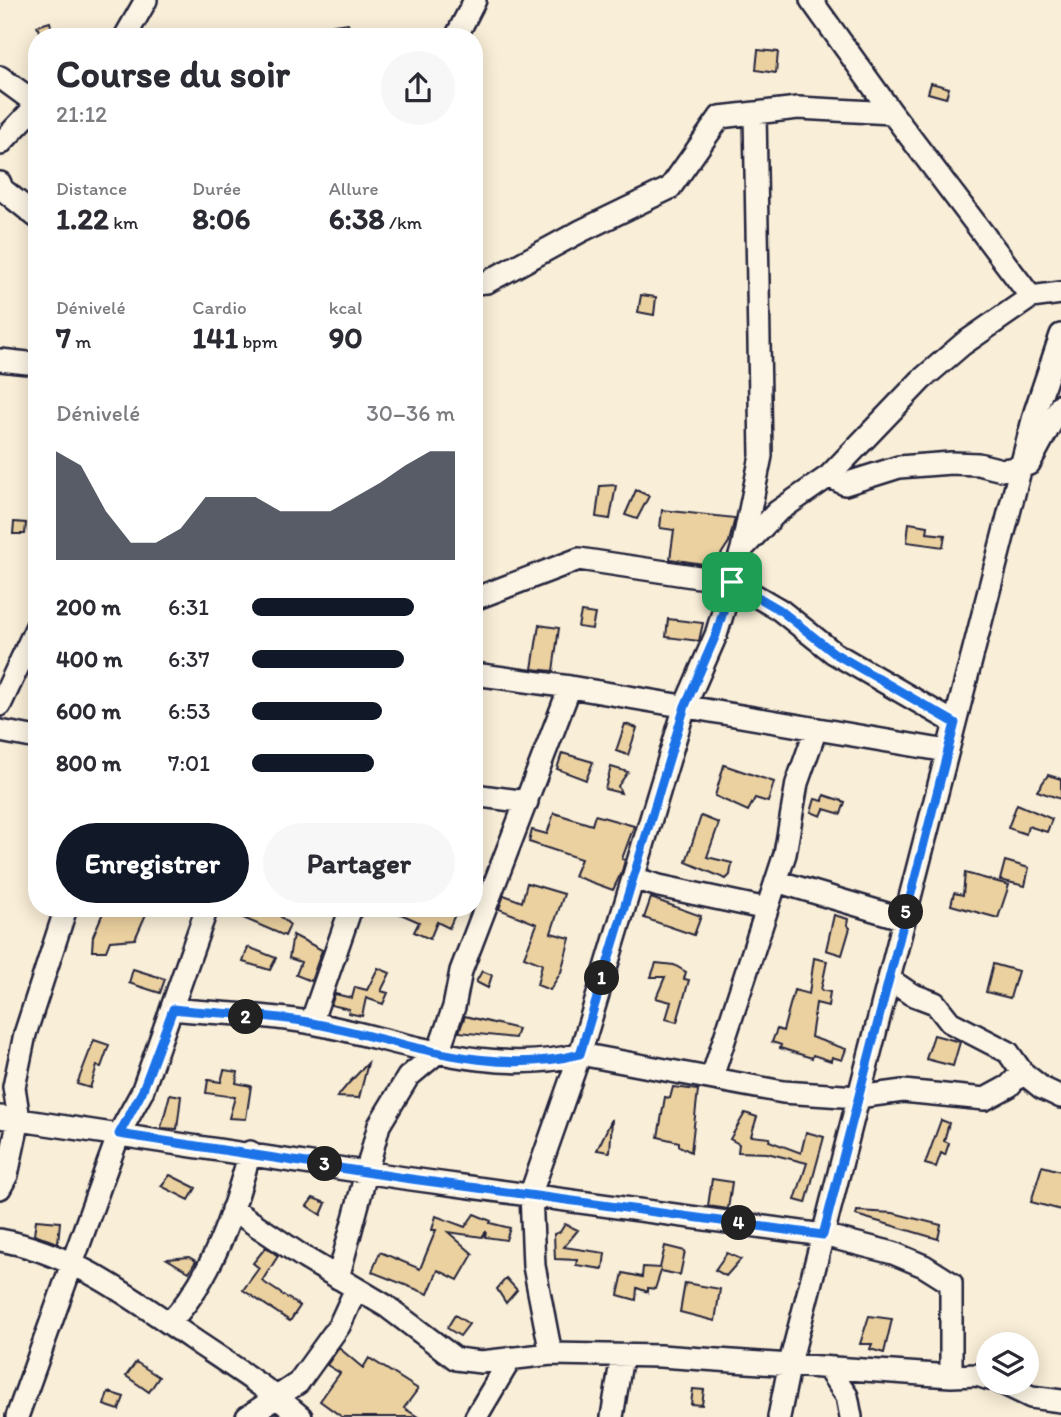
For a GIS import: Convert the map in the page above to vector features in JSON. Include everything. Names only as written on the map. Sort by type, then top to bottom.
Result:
[{"type":"street","points":[[129,28],[146,0]]},
{"type":"street","points":[[461,28],[475,0]]},
{"type":"street","points":[[811,0],[891,113],[1031,297]]},
{"type":"street","points":[[0,77],[28,97]]},
{"type":"street","points":[[483,282],[670,188],[720,117],[798,108],[891,113]]},
{"type":"street","points":[[551,1354],[534,1266],[531,1193],[580,1054],[685,706],[716,635],[742,549],[761,456],[755,113]]},
{"type":"street","points":[[0,144],[28,114]]},
{"type":"street","points":[[0,183],[2,189],[28,210]]},
{"type":"street","points":[[742,549],[777,512],[829,476],[921,380],[963,344],[1031,297],[1061,293]]},
{"type":"street","points":[[779,1417],[789,1367],[1021,467],[1059,351]]},
{"type":"street","points":[[0,360],[28,362]]},
{"type":"street","points":[[829,476],[845,484],[862,480],[881,470],[900,467],[951,463],[978,464],[1002,470],[1021,467],[1029,464],[1061,405]]},
{"type":"street","points":[[483,596],[579,559],[732,582],[780,610],[834,653],[955,723]]},
{"type":"street","points":[[0,705],[28,645]]},
{"type":"street","points":[[483,675],[570,687],[947,751]]},
{"type":"street","points":[[483,915],[570,687]]},
{"type":"street","points":[[712,1077],[785,854],[797,783],[816,729]]},
{"type":"street","points":[[0,732],[28,737]]},
{"type":"street","points":[[483,796],[527,802]]},
{"type":"street","points":[[633,878],[767,909]]},
{"type":"street","points":[[776,881],[904,919]]},
{"type":"street","points":[[0,1188],[7,1175],[9,1118],[25,1034],[63,917]]},
{"type":"street","points":[[16,1417],[119,1134],[142,1092],[204,917]]},
{"type":"street","points":[[311,1023],[348,917]]},
{"type":"street","points":[[338,1278],[379,1125],[408,1077],[438,1052],[454,1007],[461,971],[482,917]]},
{"type":"street","points":[[889,979],[911,994],[935,1003],[950,1022],[1009,1052],[1022,1072],[1042,1088],[1061,1097]]},
{"type":"street","points":[[173,1009],[311,1023],[472,1059],[548,1062],[580,1054],[783,1092],[858,1097],[925,1092],[985,1099],[1009,1086],[1022,1072]]},
{"type":"street","points":[[9,1118],[823,1235],[893,1253],[924,1266],[951,1283],[950,1376]]},
{"type":"street","points":[[169,1323],[190,1301],[232,1209],[250,1152]]},
{"type":"street","points":[[232,1209],[386,1306],[456,1359],[481,1362],[551,1354],[622,1356],[950,1376],[976,1375]]},
{"type":"street","points":[[0,1240],[23,1244],[74,1263],[169,1323],[277,1397],[300,1417]]},
{"type":"street","points":[[247,1417],[298,1383],[339,1326],[356,1289]]},
{"type":"street","points":[[612,1417],[622,1356]]},
{"type":"street","points":[[476,1417],[511,1358]]},
{"type":"street","points":[[828,1369],[847,1396],[852,1417]]},
{"type":"street","points":[[1027,1395],[1061,1401]]},
{"type":"building","points":[[50,22],[52,28],[38,28],[37,26]]},
{"type":"building","points":[[348,23],[349,28],[333,28],[333,25]]},
{"type":"building","points":[[758,50],[778,52],[776,73],[756,70]]},
{"type":"building","points":[[931,83],[949,88],[946,98],[928,93]]},
{"type":"building","points":[[641,295],[656,297],[654,315],[638,312]]},
{"type":"building","points":[[616,485],[610,519],[596,517],[600,486]]},
{"type":"building","points":[[636,490],[649,496],[637,519],[625,515]]},
{"type":"building","points":[[662,510],[735,518],[729,542],[720,556],[723,567],[670,559],[674,530],[660,528]]},
{"type":"building","points":[[14,522],[26,523],[25,534],[13,534]]},
{"type":"building","points":[[909,523],[928,526],[927,533],[945,535],[943,547],[907,542]]},
{"type":"building","points":[[581,612],[595,614],[592,629],[578,627]]},
{"type":"building","points":[[668,619],[703,623],[699,641],[666,637]]},
{"type":"building","points":[[539,625],[559,628],[553,671],[532,669]]},
{"type":"building","points":[[625,724],[637,728],[628,755],[616,751]]},
{"type":"building","points":[[562,753],[593,762],[586,780],[557,769]]},
{"type":"building","points":[[724,765],[774,782],[768,802],[755,798],[748,811],[715,796]]},
{"type":"building","points":[[611,767],[628,772],[618,786],[621,793],[605,789]]},
{"type":"building","points":[[1048,775],[1061,779],[1061,799],[1037,791]]},
{"type":"building","points":[[824,795],[845,802],[841,814],[824,809],[821,816],[811,812],[815,799],[823,801]]},
{"type":"building","points":[[1017,804],[1052,819],[1047,832],[1028,826],[1026,834],[1008,828]]},
{"type":"building","points":[[554,813],[592,825],[595,815],[634,826],[622,859],[625,860],[622,871],[613,890],[574,876],[581,859],[529,842],[532,830],[547,834]]},
{"type":"building","points":[[701,816],[719,823],[707,857],[732,863],[730,875],[726,879],[686,862]]},
{"type":"building","points":[[1005,861],[1029,868],[1025,886],[1000,880]]},
{"type":"building","points":[[965,873],[1009,885],[998,918],[951,905],[954,893],[963,895]]},
{"type":"building","points":[[527,883],[564,894],[551,933],[570,938],[561,972],[550,990],[537,985],[542,964],[524,957],[537,924],[499,909],[504,895],[522,902]]},
{"type":"building","points":[[651,898],[701,916],[694,935],[644,918]]},
{"type":"building","points":[[834,915],[848,919],[847,925],[850,928],[842,955],[826,950]]},
{"type":"building","points":[[101,917],[145,917],[135,939],[110,941],[106,951],[92,951],[93,936]]},
{"type":"building","points":[[241,917],[281,917],[290,925],[285,936]]},
{"type":"building","points":[[408,917],[454,917],[449,928],[437,922],[430,939],[414,932],[419,922]]},
{"type":"building","points":[[293,935],[322,950],[311,981],[296,975],[301,962],[289,958]]},
{"type":"building","points":[[248,947],[276,958],[270,970],[243,962]]},
{"type":"building","points":[[814,958],[827,961],[821,990],[830,992],[828,1006],[816,1003],[811,1037],[846,1049],[842,1060],[832,1057],[831,1061],[813,1055],[812,1058],[780,1048],[781,1045],[772,1042],[777,1029],[783,1031],[794,990],[809,994]]},
{"type":"building","points":[[656,963],[674,965],[686,972],[684,979],[689,980],[677,1022],[666,1019],[671,1002],[656,998],[665,977],[651,977]]},
{"type":"building","points":[[993,964],[1018,971],[1010,998],[986,992]]},
{"type":"building","points":[[378,968],[390,973],[381,991],[388,993],[383,1004],[366,998],[362,1016],[348,1013],[349,1009],[331,1005],[335,994],[352,998],[355,987],[367,990]]},
{"type":"building","points":[[133,969],[165,979],[160,993],[129,983]]},
{"type":"building","points":[[482,971],[492,975],[488,988],[476,982]]},
{"type":"building","points":[[465,1016],[518,1029],[515,1038],[459,1032]]},
{"type":"building","points":[[934,1035],[960,1042],[953,1066],[926,1059]]},
{"type":"building","points":[[94,1040],[109,1045],[101,1067],[97,1066],[90,1088],[77,1084]]},
{"type":"building","points":[[368,1063],[359,1098],[337,1097],[348,1084]]},
{"type":"building","points":[[224,1070],[238,1072],[236,1083],[251,1086],[246,1119],[229,1118],[235,1097],[206,1093],[208,1080],[221,1082]]},
{"type":"building","points":[[673,1087],[698,1090],[691,1152],[679,1146],[679,1142],[658,1137],[665,1097],[670,1098]]},
{"type":"building","points":[[170,1094],[181,1096],[177,1129],[161,1128]]},
{"type":"building","points":[[745,1113],[757,1117],[751,1136],[770,1138],[769,1141],[801,1153],[806,1132],[824,1137],[806,1203],[795,1200],[807,1163],[767,1153],[738,1152],[739,1144],[730,1139]]},
{"type":"building","points":[[612,1119],[610,1152],[597,1150]]},
{"type":"building","points":[[941,1120],[949,1123],[944,1141],[949,1143],[945,1155],[941,1153],[936,1167],[925,1164]]},
{"type":"building","points":[[1042,1166],[1061,1171],[1061,1210],[1031,1202]]},
{"type":"building","points":[[170,1175],[196,1188],[189,1200],[161,1186]]},
{"type":"building","points":[[712,1179],[732,1182],[728,1209],[708,1206]]},
{"type":"building","points":[[313,1198],[326,1203],[321,1215],[307,1206]]},
{"type":"building","points":[[857,1211],[893,1213],[941,1225],[938,1239],[856,1215]]},
{"type":"building","points":[[474,1214],[491,1221],[490,1223],[510,1228],[506,1240],[485,1237],[486,1231],[482,1237],[448,1232],[473,1254],[458,1280],[438,1270],[428,1294],[372,1272],[380,1252],[420,1269],[436,1230],[432,1230],[436,1216],[465,1227]]},
{"type":"building","points":[[36,1220],[60,1222],[58,1243],[34,1235]]},
{"type":"building","points":[[565,1224],[578,1230],[564,1247],[605,1253],[603,1269],[576,1265],[577,1260],[555,1259],[554,1234],[560,1232]]},
{"type":"building","points":[[665,1246],[685,1251],[680,1275],[661,1271],[655,1289],[648,1288],[648,1292],[637,1288],[636,1300],[618,1295],[623,1273],[642,1277],[643,1267],[660,1268]]},
{"type":"building","points":[[266,1247],[278,1256],[262,1281],[300,1306],[290,1321],[243,1290],[259,1268],[253,1263]]},
{"type":"building","points":[[727,1253],[741,1259],[726,1276],[715,1270]]},
{"type":"building","points":[[189,1257],[196,1261],[189,1272],[167,1259]]},
{"type":"building","points":[[506,1278],[517,1290],[506,1303],[497,1289]]},
{"type":"building","points":[[685,1283],[720,1289],[715,1321],[680,1312]]},
{"type":"building","points":[[455,1315],[469,1324],[460,1336],[447,1328]]},
{"type":"building","points":[[869,1316],[892,1319],[884,1353],[870,1349],[872,1344],[860,1344]]},
{"type":"building","points":[[339,1348],[363,1368],[369,1358],[418,1389],[404,1408],[418,1417],[342,1417],[320,1401],[340,1373],[327,1365]]},
{"type":"building","points":[[136,1362],[159,1377],[149,1392],[126,1376]]},
{"type":"building","points":[[693,1389],[704,1390],[702,1405],[691,1404]]},
{"type":"building","points":[[108,1392],[124,1397],[119,1410],[104,1405]]},
{"type":"route","points":[[732,582],[780,610],[834,653],[955,723],[823,1235],[571,1198],[404,1178],[250,1152],[119,1134],[142,1092],[173,1009],[311,1023],[363,1037],[400,1042],[472,1059],[548,1062],[580,1054],[685,706],[716,635],[732,582]]}]
